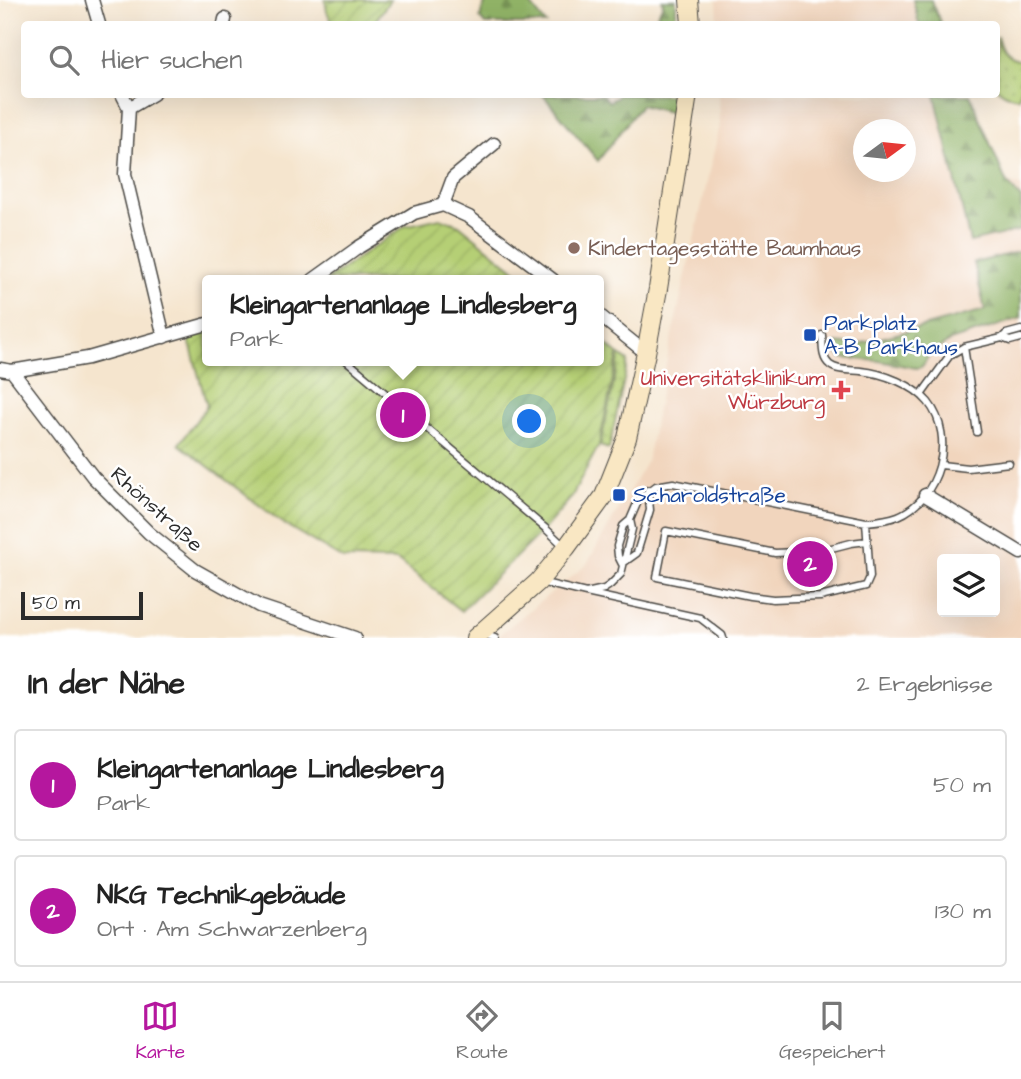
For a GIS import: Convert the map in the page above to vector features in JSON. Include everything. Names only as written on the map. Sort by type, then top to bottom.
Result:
[{"type":"street","points":[[92,0],[98,21]]},
{"type":"street","points":[[689,0],[691,21]]},
{"type":"street","points":[[124,98],[129,108],[125,174],[164,337]]},
{"type":"street","points":[[129,108],[145,98]]},
{"type":"street","points":[[484,637],[538,582],[604,496],[627,438],[646,353],[687,98]]},
{"type":"street","points":[[443,205],[453,178],[494,144]]},
{"type":"street","points":[[320,275],[414,213],[443,205],[468,217],[546,275]]},
{"type":"street","points":[[604,319],[646,353]]},
{"type":"street","points":[[6,370],[88,358],[202,326]]},
{"type":"street","name":"Rhönstraße","points":[[6,370],[93,477],[149,533],[195,570],[259,606],[355,638]]},
{"type":"street","points":[[925,495],[1021,553]]},
{"type":"lane","points":[[921,395],[950,355],[964,347],[1002,338],[1006,334],[1021,330]]},
{"type":"lane","points":[[622,564],[617,546],[623,526],[630,520],[635,506],[648,490],[656,486],[673,483],[866,522],[898,516],[915,506],[925,495],[941,465],[942,438],[928,402],[892,378],[833,367],[825,359],[822,335]]},
{"type":"lane","points":[[1002,338],[1010,341],[1021,338]]},
{"type":"lane","points":[[964,347],[977,432]]},
{"type":"lane","points":[[352,366],[566,548]]},
{"type":"lane","points":[[941,465],[968,468],[1009,463]]},
{"type":"lane","points":[[622,564],[637,553],[650,510],[648,490]]},
{"type":"lane","points":[[586,593],[604,589],[621,574],[632,529],[630,520]]},
{"type":"lane","points":[[866,522],[870,577],[866,586],[820,597],[773,599],[657,577],[666,531],[775,553],[820,551],[867,541]]},
{"type":"lane","points":[[538,582],[700,618],[723,638]]},
{"type":"shaded area","points":[[717,0],[931,0],[940,21],[718,21]]},
{"type":"shaded area","name":"Universitätsklinikum Würzburg","points":[[719,98],[971,98],[1006,182],[1021,186],[1021,638],[495,638],[586,565],[647,461],[670,345],[720,125]]},
{"type":"green space","points":[[325,0],[390,0],[375,21],[332,21]]},
{"type":"green space","points":[[486,0],[527,0],[544,21],[482,21],[480,18]]},
{"type":"green space","points":[[662,0],[676,0],[676,21],[654,21],[663,5]]},
{"type":"green space","points":[[913,0],[931,0],[940,21],[918,21]]},
{"type":"green space","points":[[1000,47],[1011,59],[1021,62],[1019,98],[1000,91]]},
{"type":"green space","points":[[546,98],[606,98],[609,102],[615,98],[674,98],[672,113],[641,105],[598,161]]},
{"type":"green space","points":[[936,98],[971,98],[1006,182],[1021,198],[1021,230],[970,242]]},
{"type":"green space","points":[[440,218],[459,225],[521,275],[333,275],[405,226]]},
{"type":"green space","points":[[1021,251],[1021,318],[950,341],[929,355],[921,367],[916,368],[842,358],[836,351],[836,343],[855,345],[985,310],[974,263]]},
{"type":"green space","points":[[202,332],[202,366],[604,366],[604,343],[618,354],[599,445],[571,498],[545,528],[461,611],[397,560],[343,559],[284,524],[179,444],[207,406],[188,336]]},
{"type":"green space","points":[[620,355],[628,361],[609,449],[600,446]]},
{"type":"place","name":"Kindertagesstätte Baumhaus","points":[[574,248]]},
{"type":"place","name":"Parkplatz A-B Parkhaus","points":[[810,335]]},
{"type":"place","name":"Universitätsklinikum Würzburg","points":[[841,390]]},
{"type":"place","name":"Kleingartenanlage Lindlesberg","points":[[403,415]]},
{"type":"place","name":"Scharoldstraße","points":[[619,495]]},
{"type":"place","name":"NKG Technikgebäude","points":[[810,564]]}]
